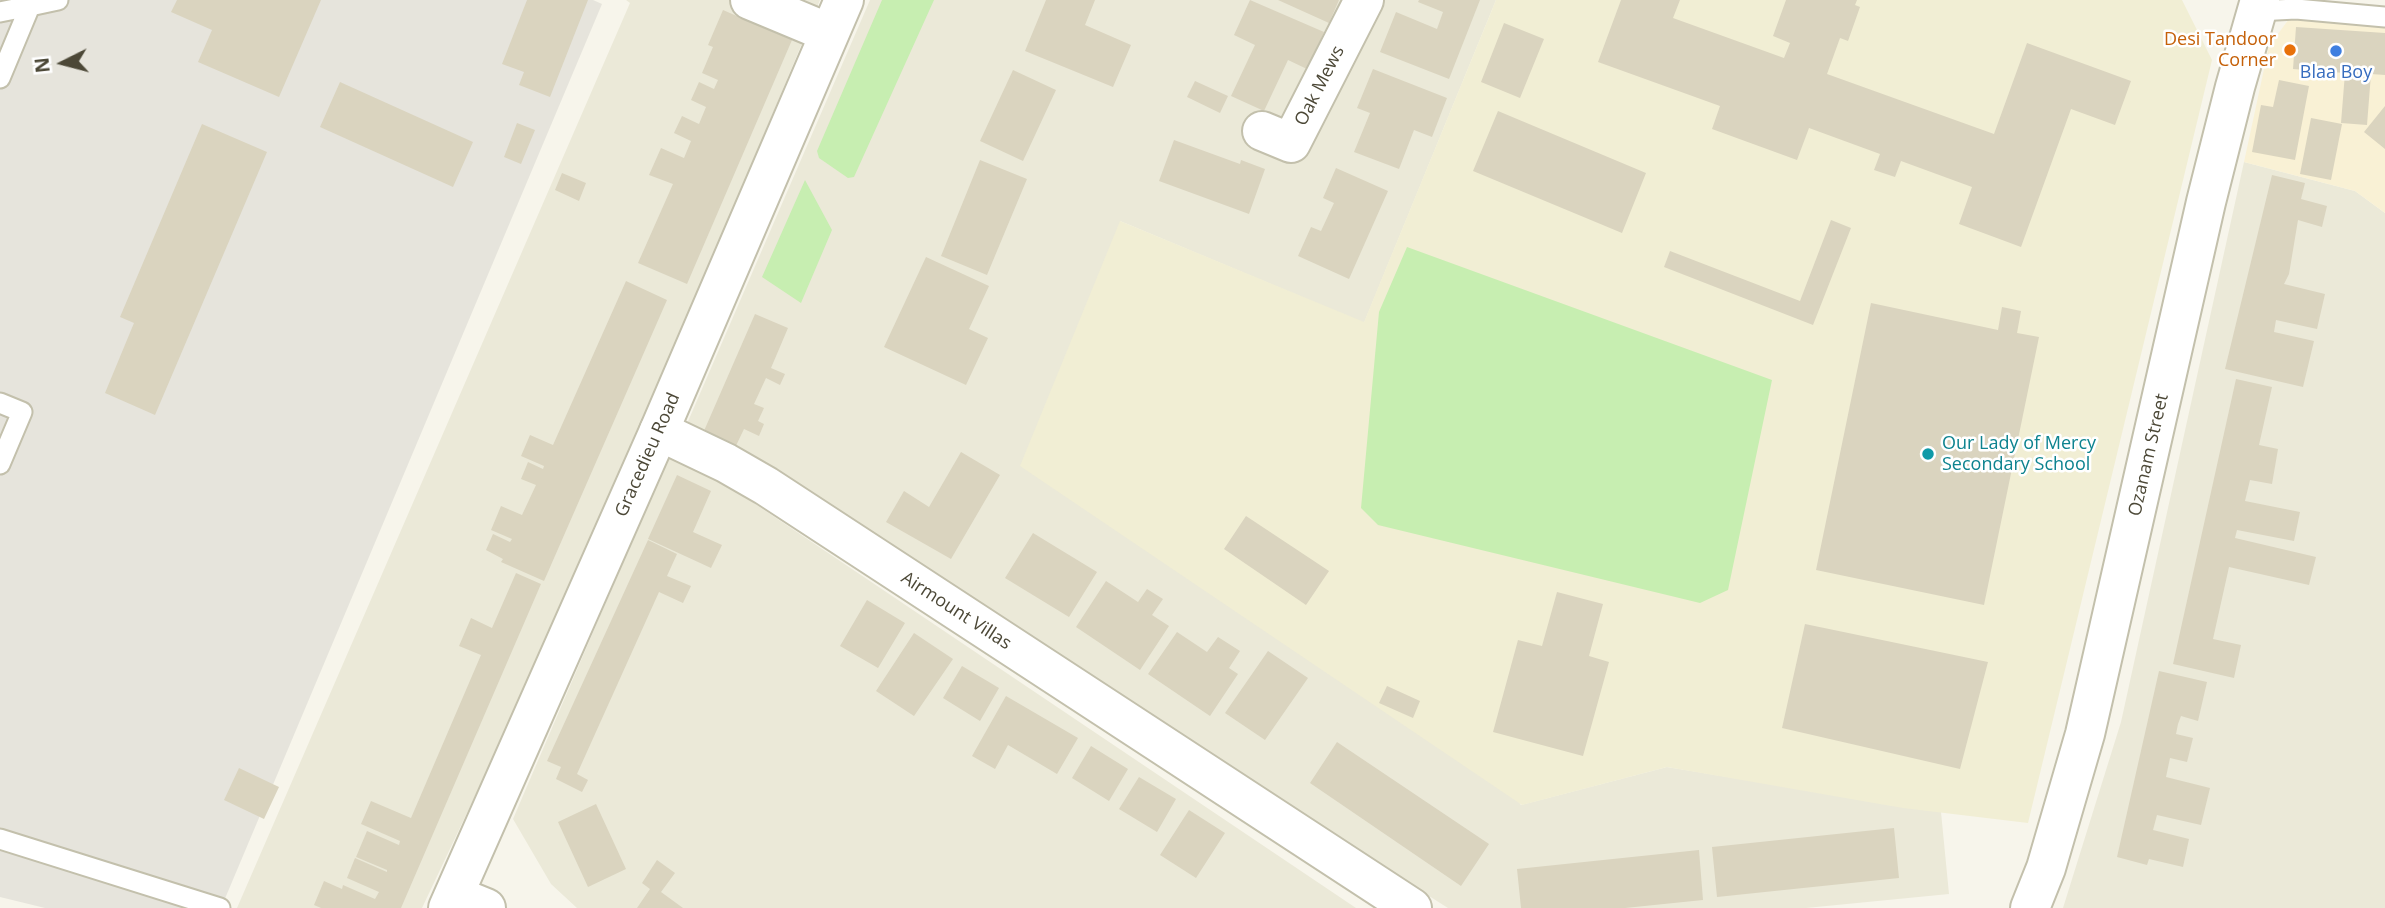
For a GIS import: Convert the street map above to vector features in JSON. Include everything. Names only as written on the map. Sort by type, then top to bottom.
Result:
[{"type":"street","points":[[750,0],[837,17]]},
{"type":"street","name":"Oak Mews","points":[[1262,131],[1291,143],[1364,0]]},
{"type":"street","name":"Ozanam Street","points":[[2030,908],[2046,868],[2085,734],[2206,202],[2259,5]]},
{"type":"street","name":"Gracedieu Road","points":[[463,904],[659,431],[837,17]]},
{"type":"street","name":"Airmount Villas","points":[[659,431],[726,463],[766,486],[1412,908]]},
{"type":"lane","points":[[0,12],[58,0]]},
{"type":"lane","points":[[2259,5],[2385,17]]},
{"type":"lane","points":[[0,78],[30,6]]},
{"type":"lane","points":[[0,403],[22,412],[0,464]]},
{"type":"lane","points":[[0,839],[220,908]]},
{"type":"shaded area","points":[[0,0],[593,0],[602,4],[221,908],[45,908],[0,897]]},
{"type":"shaded area","points":[[626,0],[820,0],[693,305],[548,633],[544,650],[422,908],[237,908],[630,3]]},
{"type":"shaded area","points":[[870,0],[1496,0],[1364,323],[1120,221],[1521,805],[1667,767],[1941,812],[1949,894],[1806,908],[1448,908],[686,426]]},
{"type":"shaded area","points":[[1496,0],[2182,0],[2212,60],[2028,823],[1903,808],[1667,767],[1522,805],[1020,466],[1120,221],[1364,322]]},
{"type":"shaded area","points":[[2289,19],[2385,26],[2385,213],[2355,191],[2244,162],[2269,46]]},
{"type":"shaded area","points":[[2244,162],[2355,191],[2385,213],[2385,908],[2063,908],[2121,722]]},
{"type":"shaded area","points":[[672,448],[1356,908],[577,908],[551,884],[513,819]]},
{"type":"green space","points":[[882,0],[934,0],[854,177],[848,178],[819,158],[817,151]]},
{"type":"green space","points":[[805,180],[832,230],[801,303],[762,277]]},
{"type":"green space","points":[[1407,247],[1772,380],[1728,590],[1700,603],[1378,525],[1361,508],[1379,312]]},
{"type":"building","points":[[177,0],[321,0],[279,97],[198,62],[212,30],[171,12]]},
{"type":"building","points":[[527,0],[588,0],[550,97],[519,85],[524,72],[502,64]]},
{"type":"building","points":[[1046,0],[1095,0],[1085,25],[1131,45],[1113,87],[1025,51]]},
{"type":"building","points":[[1250,0],[1324,32],[1307,69],[1288,60],[1264,111],[1231,96],[1255,45],[1234,35]]},
{"type":"building","points":[[1278,0],[1339,0],[1329,23]]},
{"type":"building","points":[[1480,0],[1449,79],[1380,52],[1396,12],[1437,29],[1443,12],[1418,2]]},
{"type":"building","points":[[1621,0],[1680,0],[1673,18],[1784,58],[1790,43],[1773,36],[1786,0],[1857,0],[1855,5],[1860,7],[1848,41],[1840,38],[1827,74],[1994,134],[2027,43],[2131,81],[2115,125],[2071,109],[2021,247],[1959,224],[1972,187],[1901,161],[1895,177],[1874,170],[1880,154],[1809,128],[1797,160],[1712,129],[1720,106],[1598,62]]},
{"type":"building","points":[[723,10],[792,40],[687,284],[638,263],[673,184],[649,175],[661,148],[684,158],[691,141],[674,133],[682,116],[699,124],[706,107],[691,100],[699,82],[714,89],[718,80],[702,73],[713,47],[708,45]]},
{"type":"building","points":[[1504,23],[1544,39],[1520,98],[1481,82]]},
{"type":"building","points":[[2296,27],[2385,33],[2385,75],[2371,74],[2367,125],[2341,123],[2345,73],[2293,69]]},
{"type":"building","points":[[1373,69],[1447,98],[1432,137],[1414,130],[1399,169],[1354,152],[1370,113],[1357,108]]},
{"type":"building","points":[[1013,70],[1056,90],[1023,161],[980,141]]},
{"type":"building","points":[[2279,80],[2309,86],[2295,160],[2252,152],[2261,105],[2273,107]]},
{"type":"building","points":[[1195,81],[1228,96],[1220,113],[1187,97]]},
{"type":"building","points":[[340,82],[473,142],[453,187],[320,127]]},
{"type":"building","points":[[2385,106],[2385,149],[2364,132]]},
{"type":"building","points":[[1498,111],[1646,173],[1622,233],[1473,171]]},
{"type":"building","points":[[2311,118],[2342,124],[2331,180],[2300,174]]},
{"type":"building","points":[[517,123],[535,130],[521,164],[504,157]]},
{"type":"building","points":[[202,124],[267,152],[155,415],[105,393],[134,323],[120,317]]},
{"type":"building","points":[[1174,140],[1240,164],[1241,160],[1265,169],[1249,214],[1159,181]]},
{"type":"building","points":[[980,160],[1027,179],[987,275],[941,256]]},
{"type":"building","points":[[1336,168],[1388,191],[1349,279],[1298,256],[1311,227],[1321,231],[1334,203],[1323,198]]},
{"type":"building","points":[[562,173],[586,183],[579,201],[555,190]]},
{"type":"building","points":[[2272,175],[2305,183],[2301,199],[2327,206],[2322,227],[2298,220],[2289,274],[2284,284],[2325,294],[2317,329],[2276,320],[2274,332],[2314,341],[2303,387],[2225,369]]},
{"type":"building","points":[[1831,220],[1851,228],[1813,325],[1664,267],[1670,251],[1800,301]]},
{"type":"building","points":[[926,257],[989,286],[969,329],[988,338],[966,385],[884,347]]},
{"type":"building","points":[[626,281],[667,300],[544,581],[501,562],[503,559],[486,550],[493,534],[510,542],[512,539],[491,530],[501,506],[522,515],[536,485],[521,479],[528,462],[543,469],[544,466],[521,456],[530,435],[553,445]]},
{"type":"building","name":"Our Lady of Mercy Secondary School","points":[[1871,303],[1998,330],[2002,307],[2021,311],[2017,333],[2039,337],[1984,605],[1816,570]]},
{"type":"building","points":[[755,314],[788,328],[771,368],[785,374],[780,385],[766,378],[754,404],[764,408],[758,421],[764,424],[759,436],[744,429],[732,454],[700,440]]},
{"type":"building","points":[[2236,379],[2272,387],[2259,445],[2278,449],[2272,484],[2250,480],[2245,501],[2300,512],[2294,541],[2237,530],[2235,538],[2316,557],[2309,585],[2229,567],[2213,639],[2241,645],[2234,678],[2173,664]]},
{"type":"building","points":[[961,452],[1000,475],[951,559],[886,522],[904,491],[929,507]]},
{"type":"building","points":[[677,475],[711,491],[693,532],[722,545],[711,568],[648,539]]},
{"type":"building","points":[[1246,516],[1329,571],[1306,605],[1224,549]]},
{"type":"building","points":[[1033,533],[1097,572],[1069,617],[1005,578]]},
{"type":"building","points":[[648,540],[677,554],[667,576],[691,586],[683,603],[659,592],[577,774],[588,780],[582,792],[556,779],[561,767],[547,761]]},
{"type":"building","points":[[516,573],[541,584],[401,908],[321,908],[314,905],[324,881],[342,889],[343,885],[375,899],[379,892],[347,878],[355,858],[387,872],[356,857],[367,831],[399,845],[400,841],[361,824],[371,801],[411,818],[481,655],[459,646],[471,618],[492,628]]},
{"type":"building","points":[[1106,581],[1138,602],[1147,589],[1163,599],[1152,615],[1169,626],[1140,670],[1076,627]]},
{"type":"building","points":[[1557,592],[1603,604],[1589,656],[1609,662],[1583,756],[1493,732],[1518,640],[1542,646]]},
{"type":"building","points":[[867,600],[905,623],[878,668],[840,646]]},
{"type":"building","points":[[1805,624],[1988,662],[1960,769],[1782,728]]},
{"type":"building","points":[[1177,632],[1207,652],[1218,637],[1240,651],[1229,668],[1238,674],[1210,716],[1148,674]]},
{"type":"building","points":[[914,633],[953,659],[914,716],[876,691]]},
{"type":"building","points":[[1268,651],[1308,678],[1265,740],[1225,713]]},
{"type":"building","points":[[962,666],[999,688],[980,721],[943,698]]},
{"type":"building","points":[[2159,671],[2207,682],[2198,721],[2181,716],[2178,724],[2176,734],[2193,738],[2187,762],[2170,758],[2166,777],[2210,788],[2201,825],[2157,815],[2153,830],[2189,839],[2183,867],[2149,859],[2147,865],[2117,857]]},
{"type":"building","points":[[1387,686],[1420,701],[1413,718],[1379,703]]},
{"type":"building","points":[[1006,696],[1078,738],[1057,774],[1008,745],[995,769],[972,756]]},
{"type":"building","points":[[1337,742],[1489,844],[1461,886],[1310,783]]},
{"type":"building","points":[[1091,746],[1128,769],[1109,801],[1072,778]]},
{"type":"building","points":[[239,768],[279,787],[264,819],[224,800]]},
{"type":"building","points":[[1139,777],[1176,799],[1157,832],[1119,809]]},
{"type":"building","points":[[596,804],[626,869],[588,887],[558,822]]},
{"type":"building","points":[[1189,810],[1225,833],[1196,878],[1160,855]]},
{"type":"building","points":[[1894,828],[1899,878],[1717,897],[1712,847]]},
{"type":"building","points":[[1699,850],[1703,900],[1625,908],[1521,908],[1517,869]]},
{"type":"building","points":[[657,860],[675,873],[661,892],[683,908],[637,908],[650,889],[642,883]]},
{"type":"place","name":"Desi Tandoor Corner","points":[[2290,50]]},
{"type":"place","name":"Blaa Boy","points":[[2336,51]]},
{"type":"place","name":"Our Lady of Mercy Secondary School","points":[[1928,454]]}]
